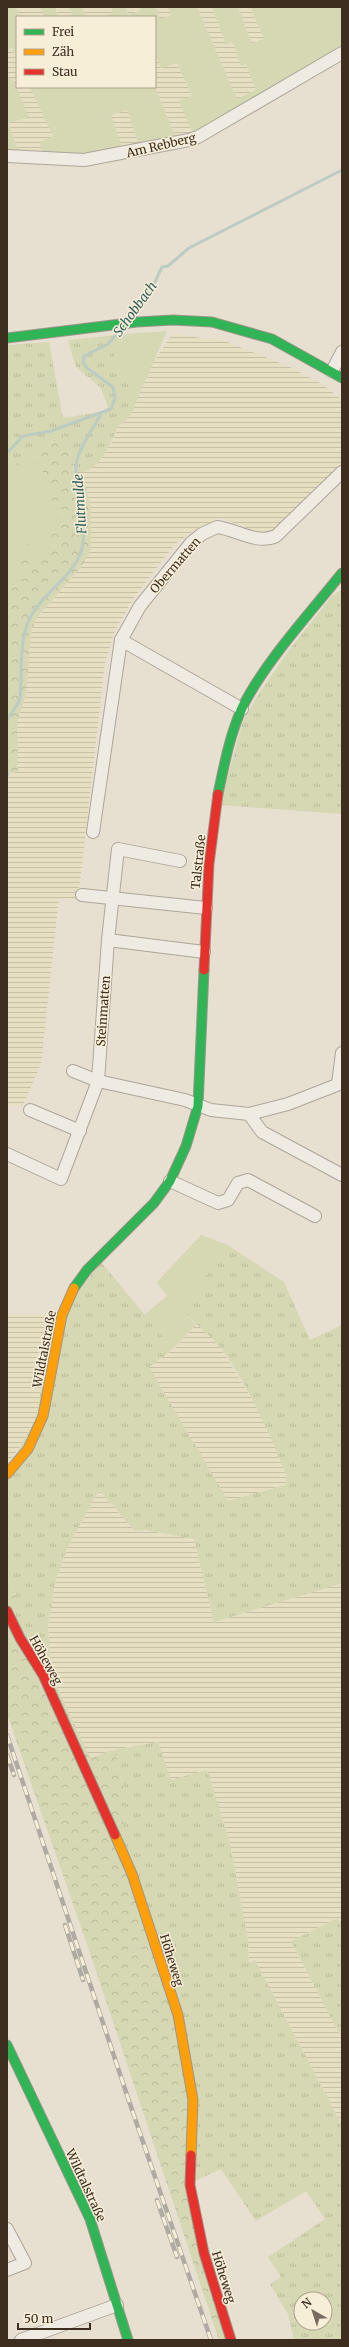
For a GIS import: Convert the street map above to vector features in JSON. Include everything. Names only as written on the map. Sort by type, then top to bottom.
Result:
[{"type":"street","name":"Am Rebberg","points":[[7,156],[84,160],[189,140],[198,137],[342,53]]},
{"type":"street","points":[[7,338],[131,322],[173,320],[212,322],[272,340],[332,371],[342,378]]},
{"type":"street","points":[[332,371],[342,352]]},
{"type":"street","name":"Obermatten","points":[[93,832],[121,640],[140,606],[191,543],[202,534],[217,527],[255,538],[269,539],[276,536],[342,472]]},
{"type":"street","name":"Talstraße","points":[[169,1182],[186,1146],[198,1106],[206,908],[217,797],[224,765],[242,709],[266,670],[342,573]]},
{"type":"street","points":[[121,640],[242,709]]},
{"type":"street","name":"Steinmatten","points":[[7,1154],[61,1179],[81,1130],[98,1081],[108,940],[118,850],[180,861]]},
{"type":"street","points":[[82,895],[206,908]]},
{"type":"street","points":[[108,940],[204,952]]},
{"type":"street","points":[[72,1071],[98,1081],[185,1100],[211,1110],[249,1114],[288,1104],[340,1084],[342,1053]]},
{"type":"street","points":[[30,1110],[81,1130]]},
{"type":"street","points":[[249,1114],[262,1132],[342,1175]]},
{"type":"street","points":[[169,1182],[218,1203],[228,1200],[238,1183],[248,1180],[314,1216]]},
{"type":"street","name":"Wildtalstraße","points":[[7,1474],[28,1449],[43,1416],[62,1315],[74,1288],[87,1270],[141,1218],[169,1182]]},
{"type":"street","name":"Höheweg","points":[[7,1611],[20,1638],[43,1675],[132,1874],[178,2015],[193,2100],[190,2185],[204,2253],[230,2340]]},
{"type":"street","name":"Wildtalstraße","points":[[8,2052],[90,2219],[128,2340]]},
{"type":"street","points":[[7,2229],[25,2263],[7,2270]]},
{"type":"street","points":[[21,2340],[117,2305]]},
{"type":"shaded area","points":[[16,7],[40,7],[44,16],[19,16]]},
{"type":"shaded area","points":[[55,7],[69,7],[73,16],[58,16]]},
{"type":"shaded area","points":[[82,7],[111,7],[113,13],[105,16],[86,16]]},
{"type":"shaded area","points":[[125,7],[140,7],[142,10],[129,15]]},
{"type":"shaded area","points":[[156,7],[168,7],[171,15],[160,20]]},
{"type":"shaded area","points":[[197,7],[212,7],[226,45],[233,42],[241,66],[246,64],[256,90],[237,99]]},
{"type":"shaded area","points":[[238,7],[255,7],[251,9],[264,38],[252,44]]},
{"type":"shaded area","points":[[12,48],[16,56],[16,88],[12,78],[7,79],[7,50]]},
{"type":"shaded area","points":[[156,56],[161,68],[177,63],[192,96],[193,134],[176,138],[155,88]]},
{"type":"shaded area","points":[[16,88],[30,88],[53,136],[42,153],[19,152],[8,123],[28,117]]},
{"type":"shaded area","points":[[127,110],[139,145],[122,147],[110,115]]},
{"type":"shaded area","points":[[172,334],[225,341],[290,367],[322,384],[342,400],[342,465],[275,530],[264,535],[221,518],[201,526],[175,544],[136,595],[115,630],[105,663],[78,899],[59,898],[41,1064],[23,1105],[7,1105],[7,773],[18,772],[17,722],[26,695],[31,634],[35,620],[82,566],[86,487],[75,472],[89,470],[113,441],[118,426],[131,414],[152,364]]},
{"type":"shaded area","points":[[7,1314],[55,1315],[36,1419],[26,1438],[7,1465]]},
{"type":"shaded area","points":[[196,1325],[203,1327],[220,1347],[260,1412],[287,1476],[285,1485],[228,1501],[148,1367],[175,1348]]},
{"type":"shaded area","points":[[99,1490],[135,1531],[144,1530],[194,1539],[214,1622],[342,1583],[342,1926],[338,1918],[291,1941],[342,2039],[342,2125],[255,1960],[249,1963],[248,1940],[230,1843],[207,1771],[171,1780],[158,1742],[113,1750],[90,1758],[51,1674],[48,1626],[55,1583],[67,1548]]},
{"type":"green space","points":[[7,7],[16,7],[19,16],[16,16],[16,56],[12,48],[7,50]]},
{"type":"green space","points":[[40,7],[55,7],[58,16],[44,16]]},
{"type":"green space","points":[[69,7],[82,7],[86,16],[73,16]]},
{"type":"green space","points":[[111,7],[125,7],[129,15],[141,10],[140,7],[156,7],[160,19],[171,15],[168,7],[197,7],[237,99],[256,90],[246,64],[241,66],[233,42],[226,45],[212,7],[238,7],[252,44],[264,38],[251,9],[255,7],[342,7],[342,48],[193,134],[179,101],[192,96],[177,63],[161,68],[156,56],[156,16],[105,16],[113,13]]},
{"type":"green space","points":[[12,78],[29,117],[8,123],[7,79]]},
{"type":"green space","points":[[30,88],[155,88],[176,138],[139,145],[127,110],[111,115],[122,147],[76,154],[42,153],[40,142],[53,136]]},
{"type":"green space","points":[[7,120],[8,123],[19,152],[7,151]]},
{"type":"green space","points":[[167,331],[136,402],[129,379],[118,368],[113,358],[127,334]]},
{"type":"green space","points":[[127,334],[113,358],[130,380],[136,405],[130,416],[118,426],[110,444],[98,463],[86,471],[75,472],[65,436],[45,443],[33,457],[7,467],[7,345],[49,342],[63,418],[99,412],[108,408],[101,388],[76,367],[68,340]]},
{"type":"green space","points":[[65,436],[75,472],[86,487],[91,508],[91,549],[82,566],[35,620],[31,634],[26,695],[17,722],[18,772],[7,773],[7,467],[33,457],[45,443]]},
{"type":"green space","points":[[39,460],[62,531],[7,552],[7,472]]},
{"type":"green space","points":[[47,538],[51,549],[20,562],[24,572],[7,579],[7,553]]},
{"type":"green space","points":[[342,589],[342,814],[220,805],[243,721],[260,692],[290,649],[332,596]]},
{"type":"green space","points":[[201,1235],[226,1244],[184,1311],[196,1325],[173,1349],[144,1315],[167,1296],[157,1282]]},
{"type":"green space","points":[[226,1244],[284,1282],[310,1340],[342,1325],[342,1583],[214,1622],[194,1539],[145,1530],[135,1531],[99,1490],[67,1548],[55,1583],[48,1626],[51,1674],[90,1758],[78,1762],[7,1618],[20,1603],[7,1577],[7,1465],[16,1454],[36,1419],[47,1353],[81,1288],[101,1262],[173,1349],[149,1367],[228,1501],[285,1485],[287,1476],[265,1426],[240,1377],[216,1342],[183,1311]]},
{"type":"green space","points":[[7,1577],[20,1603],[17,1611],[7,1616]]},
{"type":"green space","points":[[7,1618],[78,1762],[113,1750],[117,1760],[124,1787],[123,1826],[108,1833],[127,1876],[175,2018],[190,2096],[186,2185],[225,2340],[219,2340],[90,1953],[7,1714]]},
{"type":"green space","points":[[158,1742],[171,1780],[206,1770],[209,1775],[230,1843],[248,1940],[249,1963],[255,1960],[342,2125],[342,2340],[294,2340],[288,2314],[270,2284],[281,2277],[268,2257],[325,2219],[306,2191],[256,2221],[221,2169],[186,2185],[108,1833],[123,1826],[124,1787],[113,1750]]},
{"type":"green space","points":[[338,1918],[342,1926],[342,2039],[291,1941]]},
{"type":"waterway","name":"Schobbach","points":[[132,317],[155,282],[162,267],[168,266],[189,248],[342,170]]},
{"type":"waterway","name":"Schobbach","points":[[7,453],[23,436],[51,431],[111,409],[115,398],[113,387],[87,368],[83,363],[84,356],[108,344],[122,329]]},
{"type":"waterway","name":"Flutmulde","points":[[7,720],[20,699],[22,649],[25,632],[30,618],[42,600],[66,575],[79,558],[84,537],[76,482],[77,460],[84,442],[101,414]]},
{"type":"railway","points":[[7,1735],[130,2104],[211,2340]]},
{"type":"railway","points":[[7,1755],[14,1775]]},
{"type":"railway","points":[[65,1925],[83,1980]]},
{"type":"railway","points":[[157,2200],[177,2257]]},
{"type":"traffic: fast","points":[[7,338],[137,322],[173,320],[212,322],[272,339],[342,378]]},
{"type":"traffic: fast","points":[[218,794],[234,728],[251,691],[288,639],[342,573]]},
{"type":"traffic: fast","points":[[74,1288],[87,1270],[154,1203],[170,1181],[186,1146],[198,1106],[204,970]]},
{"type":"traffic: fast","points":[[7,2045],[90,2219],[128,2340]]},
{"type":"traffic: slow","points":[[7,1474],[28,1449],[43,1416],[62,1315],[74,1288]]},
{"type":"traffic: slow","points":[[115,1835],[132,1874],[178,2015],[193,2100],[191,2155]]},
{"type":"traffic: jam","points":[[204,970],[209,864],[218,794]]},
{"type":"traffic: jam","points":[[7,1611],[20,1638],[43,1675],[115,1835]]},
{"type":"traffic: jam","points":[[191,2155],[190,2185],[204,2253],[231,2340]]}]
